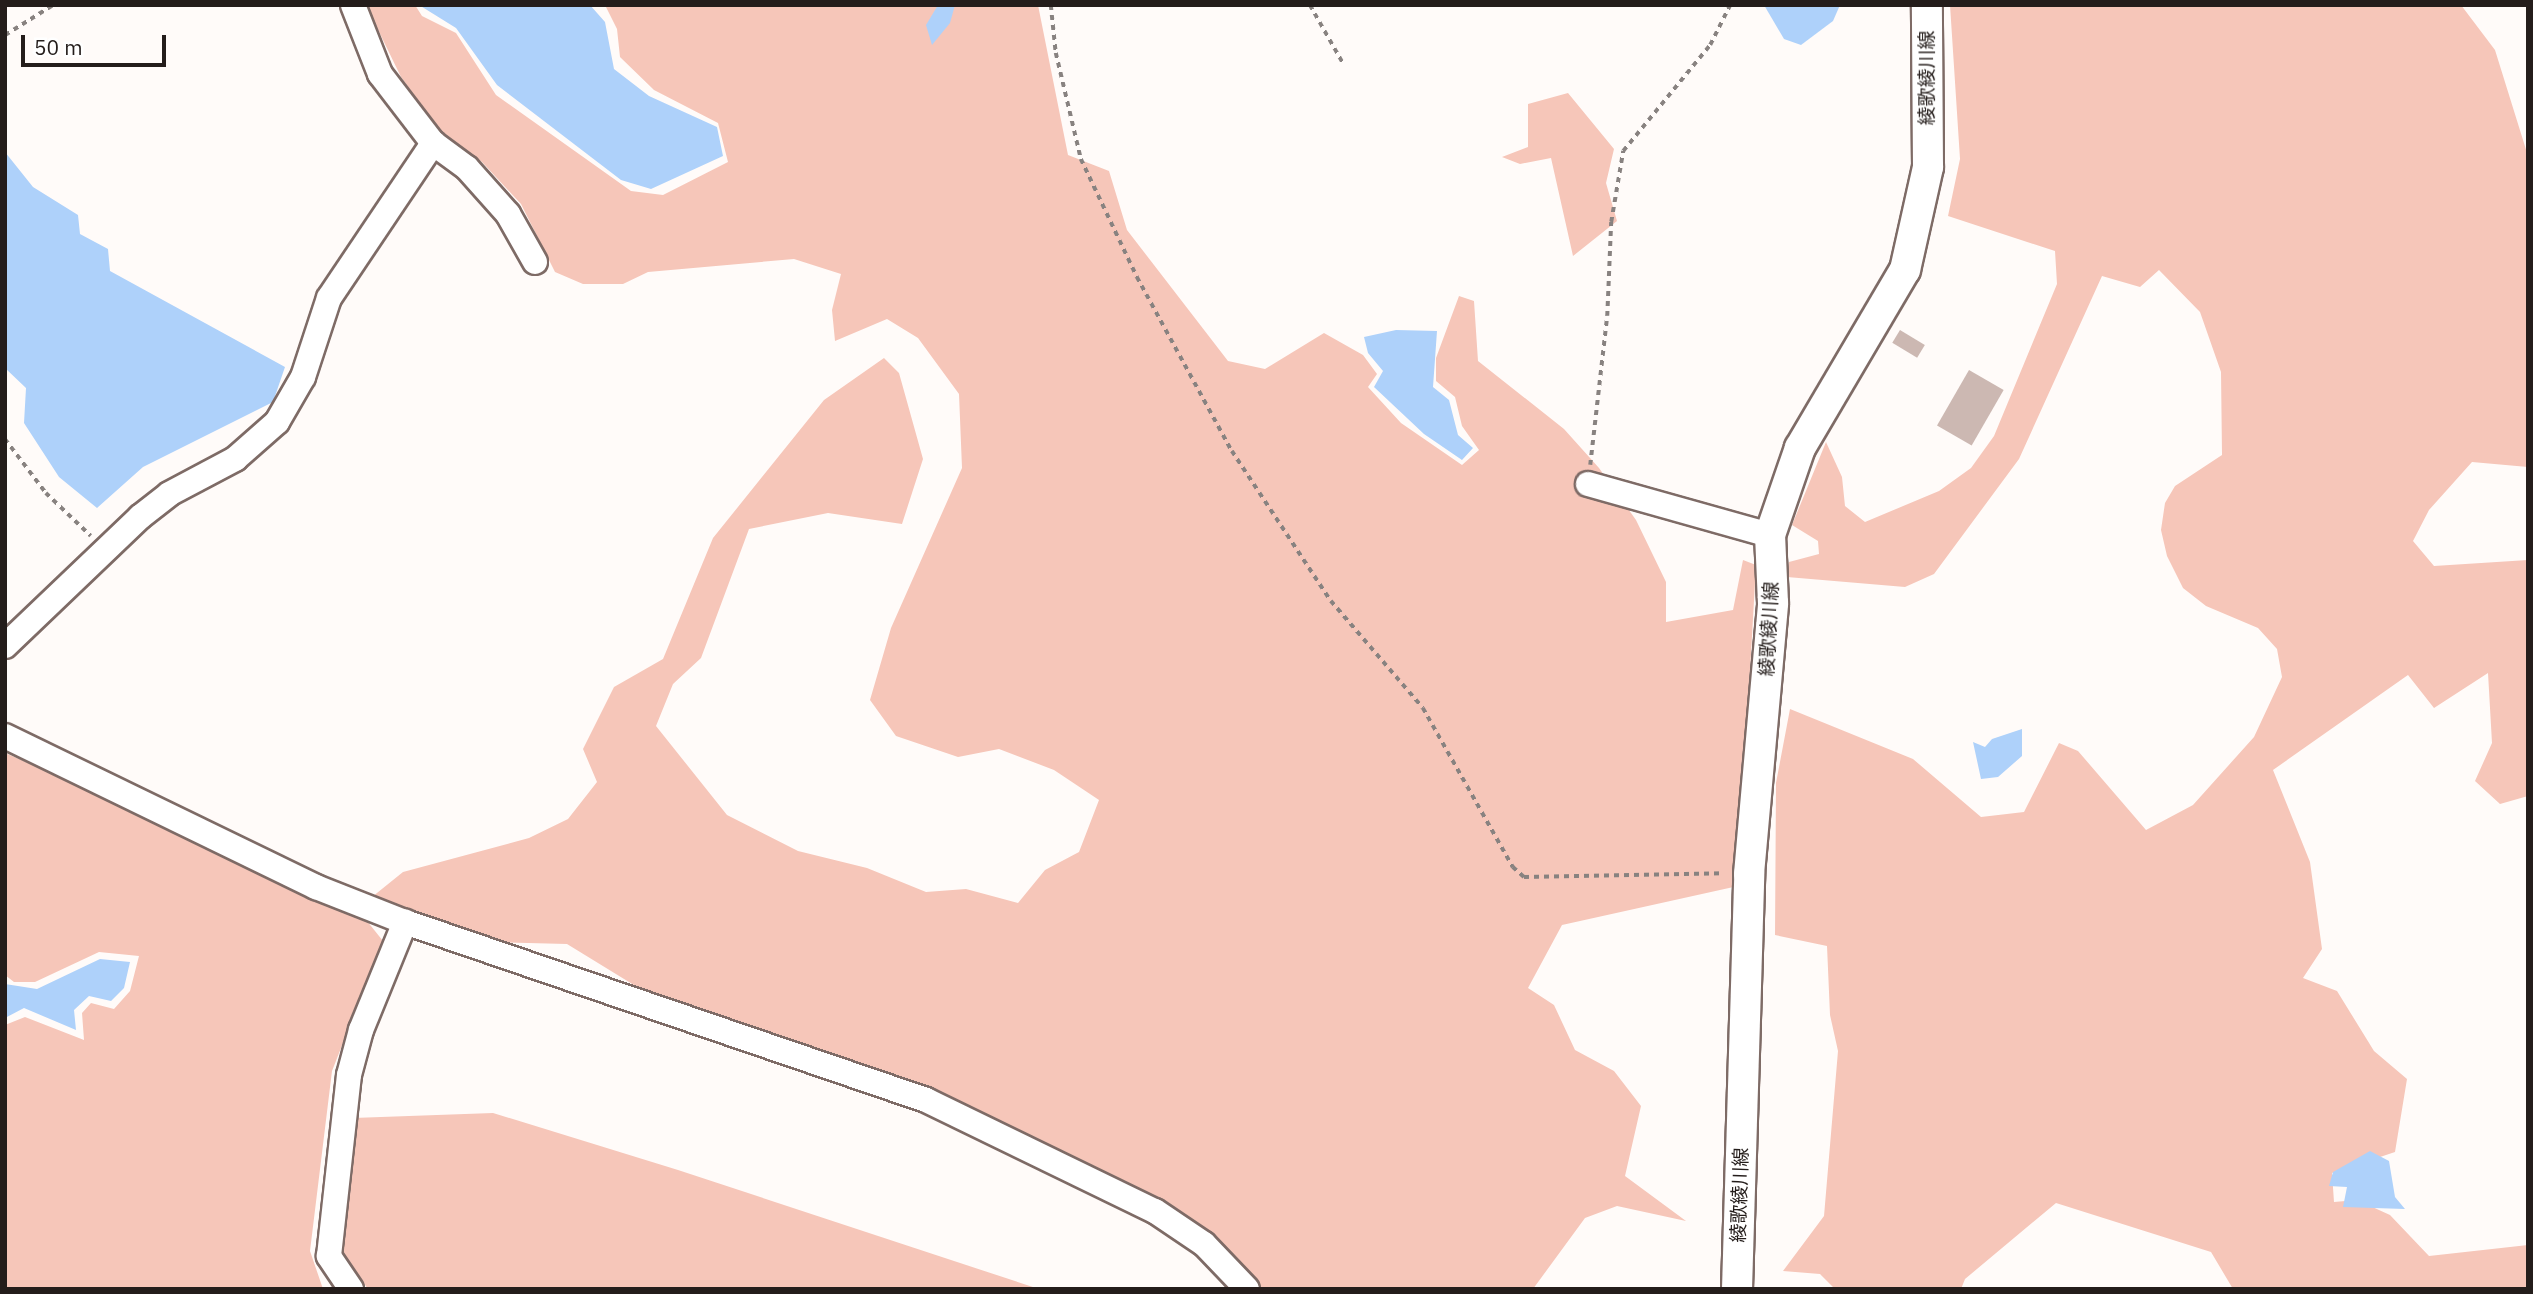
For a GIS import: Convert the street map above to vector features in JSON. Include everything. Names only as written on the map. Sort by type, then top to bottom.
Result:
[{"type":"main road","name":"綾歌綾川線","points":[[1737,1289],[1749,874],[1773,603],[1770,535],[1800,448],[1905,270],[1928,167],[1927,5]]},
{"type":"street","points":[[353,5],[380,74],[433,143],[467,167],[508,214],[536,262]]},
{"type":"street","points":[[5,646],[105,550],[169,494],[235,459],[277,422],[303,377],[329,298],[433,143]]},
{"type":"street","points":[[1588,484],[1770,535]]},
{"type":"street","points":[[5,736],[316,887],[405,922],[926,1100],[1155,1211],[1204,1244],[1247,1289]]},
{"type":"street","points":[[351,1289],[329,1256],[349,1075],[361,1030],[405,922]]},
{"type":"path","points":[[5,35],[53,5]]},
{"type":"path","points":[[1052,5],[1055,52],[1082,159],[1137,277],[1232,451],[1331,601],[1423,708],[1513,867],[1524,877],[1749,874]]},
{"type":"path","points":[[1310,5],[1343,63]]},
{"type":"path","points":[[1588,484],[1607,316],[1611,222],[1623,151],[1710,45],[1730,5]]},
{"type":"path","points":[[5,439],[46,493],[105,550]]},
{"type":"shaded area","points":[[366,5],[415,5],[422,16],[456,33],[496,95],[631,191],[663,195],[728,162],[718,123],[654,90],[620,57],[617,29],[605,5],[1038,5],[1068,155],[1109,171],[1127,230],[1228,361],[1265,369],[1324,333],[1363,355],[1377,374],[1368,387],[1401,423],[1462,465],[1479,450],[1462,426],[1455,397],[1436,381],[1436,358],[1459,296],[1474,301],[1478,361],[1564,429],[1599,468],[1636,520],[1666,582],[1666,622],[1733,610],[1743,560],[1756,565],[1738,886],[1562,925],[1528,988],[1554,1005],[1575,1050],[1614,1071],[1641,1106],[1625,1176],[1686,1221],[1617,1206],[1585,1218],[1533,1289],[1257,1289],[1213,1237],[642,990],[567,944],[493,942],[372,897],[403,872],[529,838],[568,819],[597,782],[583,749],[614,687],[663,659],[713,538],[824,400],[884,358],[899,373],[923,459],[902,524],[828,513],[749,529],[701,658],[673,684],[656,726],[727,815],[798,851],[867,868],[926,892],[966,889],[1018,903],[1045,870],[1079,852],[1099,800],[1054,770],[999,749],[958,757],[896,736],[870,700],[891,628],[962,468],[959,394],[918,338],[887,319],[835,341],[832,310],[841,274],[794,259],[648,272],[623,284],[583,284],[555,272],[521,204],[482,162],[438,129],[401,77]]},
{"type":"shaded area","points":[[1950,5],[2461,5],[2495,50],[2528,156],[2528,467],[2472,462],[2429,510],[2413,541],[2434,566],[2528,560],[2528,796],[2500,804],[2475,781],[2492,743],[2488,673],[2434,708],[2408,675],[2273,770],[2310,862],[2322,949],[2303,978],[2337,991],[2374,1051],[2407,1079],[2395,1152],[2332,1173],[2334,1202],[2357,1200],[2390,1215],[2429,1256],[2528,1245],[2528,1289],[2233,1289],[2211,1252],[2056,1203],[1965,1279],[1961,1289],[1835,1289],[1820,1274],[1783,1271],[1824,1216],[1838,1051],[1830,1015],[1827,946],[1775,935],[1776,783],[1790,709],[1913,759],[1981,817],[2024,812],[2059,743],[2078,751],[2146,830],[2193,805],[2254,737],[2282,677],[2277,649],[2258,628],[2206,606],[2183,588],[2167,556],[2161,530],[2165,503],[2175,486],[2222,455],[2221,372],[2200,312],[2159,270],[2140,287],[2102,276],[2019,459],[1934,574],[1905,587],[1787,577],[1789,562],[1819,554],[1818,541],[1792,525],[1826,442],[1842,477],[1845,506],[1865,522],[1939,491],[1971,468],[1994,436],[2057,284],[2055,251],[1948,216],[1960,159]]},
{"type":"shaded area","points":[[1568,93],[1614,149],[1606,183],[1617,221],[1573,256],[1551,158],[1520,164],[1502,157],[1528,147],[1528,104]]},
{"type":"shaded area","points":[[5,753],[205,837],[367,921],[383,941],[332,1071],[310,1251],[323,1289],[5,1289],[5,1025],[25,1017],[84,1040],[82,1013],[91,1003],[114,1009],[130,991],[139,956],[99,952],[35,982],[14,982],[5,975]]},
{"type":"shaded area","points":[[493,1113],[678,1170],[1039,1289],[368,1289],[338,1248],[353,1118]]},
{"type":"water","points":[[419,5],[590,5],[605,22],[614,69],[649,96],[717,127],[723,156],[651,189],[621,180],[497,85],[456,28]]},
{"type":"water","points":[[938,5],[955,5],[950,23],[932,45],[926,25]]},
{"type":"water","points":[[1764,5],[1840,5],[1833,21],[1801,45],[1784,39]]},
{"type":"water","points":[[5,152],[33,187],[78,215],[80,234],[108,249],[110,271],[285,367],[273,402],[143,467],[97,508],[59,477],[24,423],[26,388],[5,368]]},
{"type":"water","points":[[1396,330],[1437,331],[1433,387],[1449,400],[1458,435],[1473,448],[1462,460],[1424,434],[1374,387],[1383,371],[1368,353],[1364,337]]},
{"type":"water","points":[[2022,729],[2022,756],[1998,777],[1981,779],[1973,742],[1985,747],[1992,739]]},
{"type":"water","points":[[100,959],[130,962],[124,988],[111,1001],[89,996],[74,1010],[76,1030],[24,1008],[5,1018],[5,984],[37,989]]},
{"type":"water","points":[[2370,1151],[2389,1161],[2395,1197],[2405,1209],[2343,1207],[2347,1187],[2329,1186],[2333,1172]]},
{"type":"building","points":[[1900,330],[1925,345],[1917,358],[1892,343]]},
{"type":"building","points":[[1969,370],[2004,390],[1972,445],[1937,425]]}]
